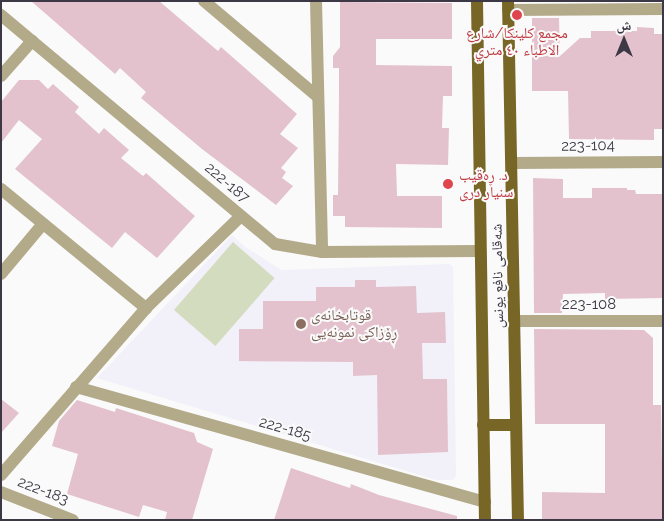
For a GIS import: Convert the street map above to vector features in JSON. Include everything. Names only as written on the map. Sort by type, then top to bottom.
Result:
[{"type":"main road","name":"شەقامی نافع یونس","points":[[477,1],[485,520]]},
{"type":"main road","name":"شەقامی نافع یونس","points":[[508,6],[513,163],[518,520]]},
{"type":"main road","points":[[483,425],[516,425]]},
{"type":"street","points":[[204,1],[318,97]]},
{"type":"street","points":[[316,1],[322,252]]},
{"type":"street","points":[[508,6],[663,10]]},
{"type":"street","name":"222-187","points":[[1,15],[275,244],[322,252],[480,251]]},
{"type":"street","points":[[1,76],[32,40]]},
{"type":"street","name":"223-104","points":[[513,163],[663,162]]},
{"type":"street","points":[[1,190],[146,308]]},
{"type":"street","points":[[1,475],[76,386],[146,308],[241,216]]},
{"type":"street","points":[[1,274],[42,225]]},
{"type":"street","name":"223-108","points":[[514,322],[663,321]]},
{"type":"street","name":"222-185","points":[[76,386],[485,502]]},
{"type":"street","name":"222-183","points":[[1,492],[74,520]]},
{"type":"shaded area","name":"قوتابخانەی ڕۆزاکی نمونەیی","points":[[232,235],[245,247],[282,270],[449,264],[453,267],[456,476],[453,480],[436,480],[97,378]]},
{"type":"green space","points":[[233,242],[275,278],[215,346],[174,310]]},
{"type":"building","points":[[31,1],[159,1],[218,51],[221,47],[297,114],[280,134],[298,148],[281,168],[286,172],[282,178],[293,186],[276,205],[202,149],[141,98],[146,92],[120,68],[115,74]]},
{"type":"building","points":[[340,2],[452,3],[452,39],[376,39],[376,65],[452,66],[452,96],[443,96],[442,128],[449,128],[448,165],[396,164],[397,196],[442,196],[442,228],[345,227],[345,216],[333,216],[333,195],[338,195],[339,68],[333,68],[333,56],[340,47]]},
{"type":"building","points":[[532,18],[559,18],[560,56],[580,38],[591,38],[591,31],[637,31],[637,27],[654,28],[654,34],[663,34],[663,129],[654,129],[654,140],[569,139],[568,91],[532,91]]},
{"type":"building","points":[[19,80],[39,80],[48,89],[53,84],[79,107],[75,112],[99,134],[104,128],[129,150],[121,158],[143,176],[146,173],[195,216],[157,258],[125,232],[112,248],[15,169],[42,139],[19,120],[1,143],[1,102]]},
{"type":"building","points":[[533,178],[563,179],[563,198],[592,198],[592,188],[627,188],[627,190],[635,190],[636,194],[663,194],[663,298],[605,299],[605,293],[563,294],[562,313],[534,313]]},
{"type":"building","points":[[355,280],[376,280],[376,287],[416,286],[417,313],[445,312],[446,343],[422,343],[423,379],[447,379],[448,452],[378,455],[377,375],[353,376],[353,362],[239,361],[239,329],[263,329],[263,301],[316,301],[316,287],[355,287]]},
{"type":"building","points":[[534,329],[644,330],[653,338],[653,405],[661,405],[663,520],[542,520],[542,492],[605,493],[605,424],[535,424]]},
{"type":"building","points":[[1,399],[19,413],[1,433]]},
{"type":"building","points":[[77,400],[115,412],[116,408],[194,433],[197,442],[213,449],[192,520],[165,520],[167,512],[143,505],[139,517],[67,494],[78,454],[52,446],[59,421]]},
{"type":"building","points":[[291,468],[350,488],[351,484],[379,495],[457,516],[457,520],[274,520]]},
{"type":"place","name":"مجمع كلينكا/شارع الاطباء ٤٠ متري","points":[[517,15]]},
{"type":"place","name":"د. ڕەقیب سنیار دری","points":[[448,184]]},
{"type":"place","name":"قوتابخانەی ڕۆزاکی نمونەیی","points":[[301,324]]}]
